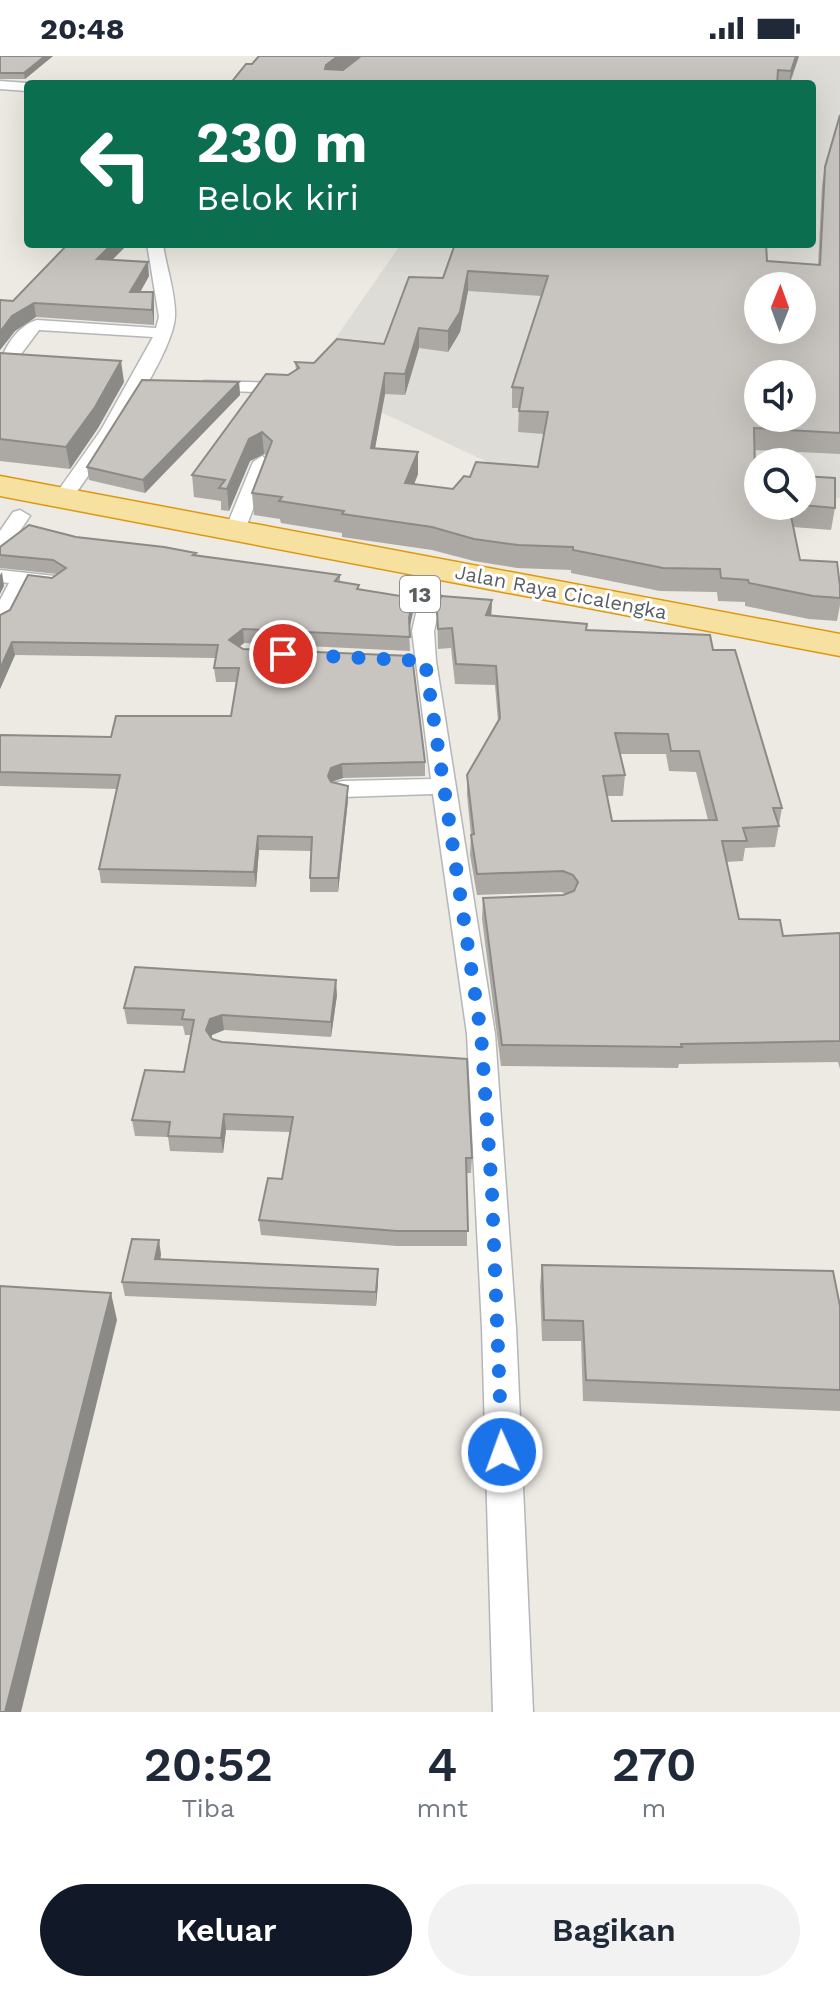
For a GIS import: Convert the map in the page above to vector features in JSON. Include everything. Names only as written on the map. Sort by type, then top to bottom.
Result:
[{"type":"highway","name":"Jalan Raya Cicalengka","points":[[0,486],[63,498],[177,534],[431,596],[840,671]]},
{"type":"highway","name":"Jalan Raya Cicalengka","points":[[10,514],[177,534],[235,530],[840,645]]},
{"type":"street","points":[[0,85],[24,87]]},
{"type":"street","points":[[63,498],[144,384],[159,344],[167,317],[156,248]]},
{"type":"street","points":[[0,365],[6,362],[30,328],[37,325],[162,333]]},
{"type":"street","points":[[182,385],[288,388]]},
{"type":"street","points":[[235,530],[262,462]]},
{"type":"street","points":[[0,546],[10,514]]},
{"type":"street","points":[[0,621],[11,577],[55,582]]},
{"type":"street","points":[[431,596],[416,660],[444,786],[476,907],[469,1061],[499,1328],[513,1712]]},
{"type":"street","points":[[343,789],[444,786]]},
{"type":"shaded area","points":[[584,56],[840,56],[840,498],[816,498],[816,448],[744,448],[744,496],[511,473],[308,378],[398,248],[816,248],[816,80],[635,80]]},
{"type":"building","points":[[0,56],[45,56],[24,73],[0,73]]},
{"type":"building","points":[[259,56],[338,56],[325,69],[343,70],[361,56],[796,56],[791,71],[778,70],[777,80],[233,80],[246,64],[252,64]]},
{"type":"building","points":[[840,115],[840,433],[816,432],[816,360],[744,360],[744,432],[754,432],[754,448],[744,448],[744,520],[792,520],[800,560],[837,562],[840,598],[813,596],[749,583],[748,580],[721,578],[720,569],[663,568],[573,550],[573,547],[518,545],[474,539],[432,527],[279,501],[282,497],[252,493],[272,441],[262,432],[249,439],[227,489],[219,488],[225,480],[192,475],[266,374],[288,375],[299,368],[295,362],[314,363],[337,339],[384,344],[409,277],[443,278],[454,248],[766,248],[767,261],[820,265],[825,167]],"holes":[[[468,271],[548,276],[512,387],[523,388],[519,411],[548,412],[538,467],[476,462],[470,477],[464,476],[453,489],[405,483],[418,452],[371,448],[385,373],[405,374],[419,328],[448,331],[460,312]]]},
{"type":"building","points":[[64,248],[108,248],[97,259],[148,262],[130,292],[153,292],[152,310],[34,303],[12,316],[0,332],[0,300],[13,301]]},
{"type":"building","points":[[0,353],[121,361],[95,407],[66,447],[0,439]]},
{"type":"building","points":[[142,380],[239,382],[143,480],[87,467]]},
{"type":"building","points":[[816,477],[835,478],[835,508],[816,506]]},
{"type":"building","points":[[29,525],[76,537],[164,547],[196,553],[193,555],[340,575],[335,581],[359,585],[357,589],[413,598],[409,618],[410,637],[243,629],[229,640],[243,649],[412,656],[425,762],[342,764],[331,768],[328,776],[331,782],[348,786],[338,878],[310,878],[312,837],[258,836],[254,872],[99,869],[120,775],[0,772],[0,735],[111,737],[116,716],[231,716],[239,668],[214,668],[218,645],[12,642],[0,669],[0,615],[10,610],[28,575],[52,578],[66,568],[53,560],[0,555],[0,547]]},
{"type":"building","points":[[441,596],[492,600],[486,615],[587,624],[586,630],[710,635],[713,650],[735,650],[782,808],[773,808],[779,826],[743,828],[747,841],[722,841],[739,919],[780,920],[783,936],[840,933],[840,1041],[681,1044],[682,1047],[502,1045],[483,898],[563,895],[574,891],[578,882],[573,875],[563,871],[477,874],[467,775],[500,718],[496,666],[456,664],[452,628],[438,629],[437,612]],"holes":[[[615,733],[668,734],[671,751],[699,751],[717,820],[612,821],[603,776],[625,775]]]},
{"type":"building","points":[[135,967],[336,980],[331,1022],[222,1015],[210,1019],[206,1030],[212,1039],[222,1042],[467,1059],[472,1158],[466,1158],[468,1231],[397,1231],[259,1220],[268,1178],[282,1179],[293,1117],[224,1114],[221,1138],[168,1136],[170,1122],[132,1120],[145,1070],[184,1072],[194,1020],[182,1019],[184,1010],[124,1008]]},
{"type":"building","points":[[132,1239],[159,1240],[155,1259],[378,1269],[376,1292],[122,1282]]},
{"type":"building","points":[[542,1265],[833,1271],[840,1306],[840,1390],[586,1380],[583,1321],[544,1320]]},
{"type":"building","points":[[0,1286],[111,1293],[5,1712],[0,1712]]},
{"type":"route","points":[[283,654],[425,661],[481,1034],[499,1328],[502,1452]]}]
